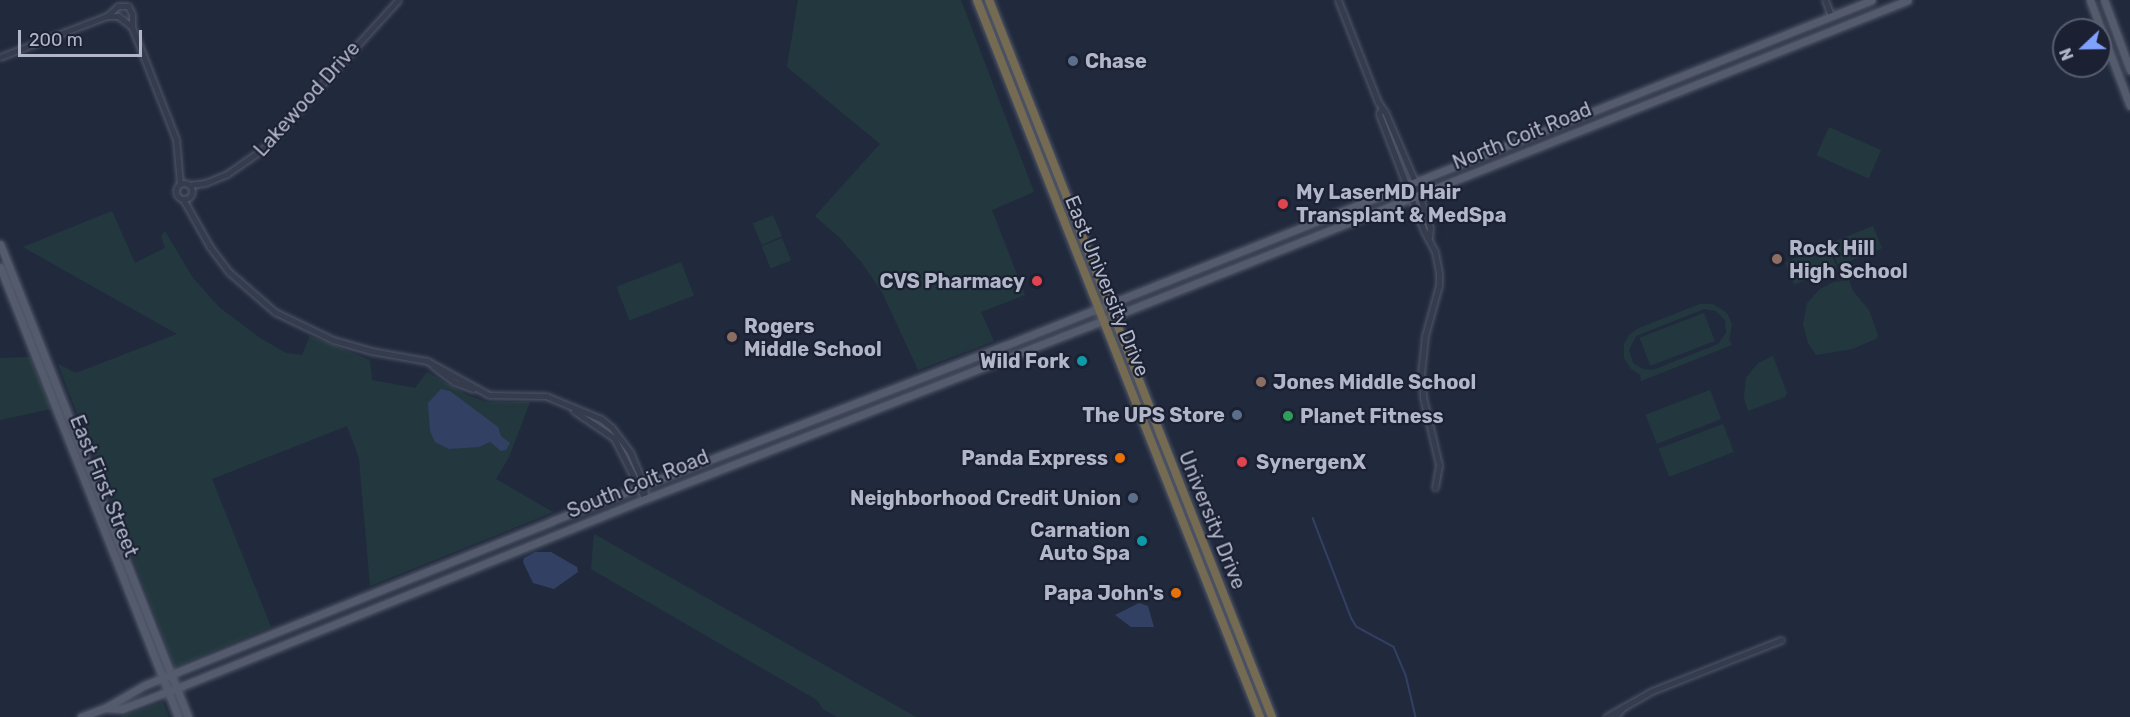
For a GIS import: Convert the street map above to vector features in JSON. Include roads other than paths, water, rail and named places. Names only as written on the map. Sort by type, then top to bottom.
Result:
[{"type":"highway","name":"East University Drive","points":[[977,0],[1260,717]]},
{"type":"highway","name":"University Drive","points":[[989,0],[1272,717]]},
{"type":"main road","name":"North Coit Road","points":[[1108,302],[1872,0]]},
{"type":"main road","name":"North Coit Road","points":[[1114,316],[1908,0]]},
{"type":"main road","points":[[2090,0],[2130,106]]},
{"type":"main road","points":[[2104,0],[2130,70]]},
{"type":"main road","points":[[1831,16],[1835,30]]},
{"type":"main road","points":[[1698,69],[1703,82]]},
{"type":"main road","points":[[1689,73],[1695,86]]},
{"type":"main road","points":[[1527,138],[1532,150]]},
{"type":"main road","points":[[1312,223],[1318,235]]},
{"type":"main road","name":"East First Street","points":[[0,244],[177,688]]},
{"type":"main road","points":[[1231,255],[1236,267]]},
{"type":"main road","name":"East First Street","points":[[0,267],[178,717]]},
{"type":"main road","name":"South Coit Road","points":[[163,678],[820,416],[1004,346],[1108,302]]},
{"type":"main road","name":"South Coit Road","points":[[168,691],[645,499],[1114,316]]},
{"type":"main road","points":[[1004,346],[1009,357]]},
{"type":"main road","points":[[820,416],[826,428]]},
{"type":"main road","points":[[757,441],[762,453]]},
{"type":"main road","points":[[260,640],[265,653]]},
{"type":"main road","points":[[81,717],[105,708],[126,694],[163,678]]},
{"type":"main road","points":[[177,688],[188,717]]},
{"type":"main road","points":[[105,708],[122,709],[168,691]]},
{"type":"street","name":"Lakewood Drive","points":[[188,196],[205,183],[238,169],[263,149],[398,0]]},
{"type":"street","points":[[1338,0],[1381,109],[1385,112],[1415,182],[1430,228],[1429,237]]},
{"type":"street","points":[[1825,0],[1831,16]]},
{"type":"street","points":[[107,16],[118,6],[128,6],[132,14],[132,27],[176,139],[180,170],[192,214],[210,247],[229,272],[275,312],[333,340],[371,351],[427,361],[489,395],[546,396],[601,419],[612,428],[626,451],[645,499]]},
{"type":"street","points":[[0,57],[107,16],[118,16],[132,27]]},
{"type":"street","points":[[1381,109],[1380,114],[1406,186],[1435,252],[1439,285],[1425,336],[1421,372],[1423,397],[1439,465],[1435,488]]},
{"type":"street","name":"Lakewood Drive","points":[[185,184],[205,183]]},
{"type":"street","points":[[185,184],[177,194],[188,196]]},
{"type":"street","points":[[1606,717],[1652,691],[1781,640]]},
{"type":"street","points":[[1615,717],[1624,707]]},
{"type":"water","points":[[441,389],[450,391],[498,427],[501,436],[510,443],[506,450],[501,451],[490,442],[479,447],[449,449],[435,442],[430,431],[428,403]]},
{"type":"water","points":[[535,552],[551,552],[577,567],[578,572],[554,589],[533,583],[523,562],[524,558]]},
{"type":"water","points":[[1139,603],[1148,606],[1154,627],[1131,627],[1115,615]]},
{"type":"waterway","points":[[1313,518],[1357,627],[1394,647],[1406,675],[1416,717]]},
{"type":"place","name":"Chase","points":[[1073,61]]},
{"type":"place","name":"My LaserMD Hair Transplant & MedSpa","points":[[1283,204]]},
{"type":"place","name":"Rock Hill High School","points":[[1777,259]]},
{"type":"place","name":"CVS Pharmacy","points":[[1037,281]]},
{"type":"place","name":"Rogers Middle School","points":[[732,337]]},
{"type":"place","name":"Wild Fork","points":[[1082,361]]},
{"type":"place","name":"Jones Middle School","points":[[1261,382]]},
{"type":"place","name":"The UPS Store","points":[[1237,415]]},
{"type":"place","name":"Planet Fitness","points":[[1288,416]]},
{"type":"place","name":"Panda Express","points":[[1120,458]]},
{"type":"place","name":"SynergenX","points":[[1242,462]]},
{"type":"place","name":"Neighborhood Credit Union","points":[[1133,498]]},
{"type":"place","name":"Carnation Auto Spa","points":[[1142,541]]},
{"type":"place","name":"Papa John's","points":[[1176,593]]}]
